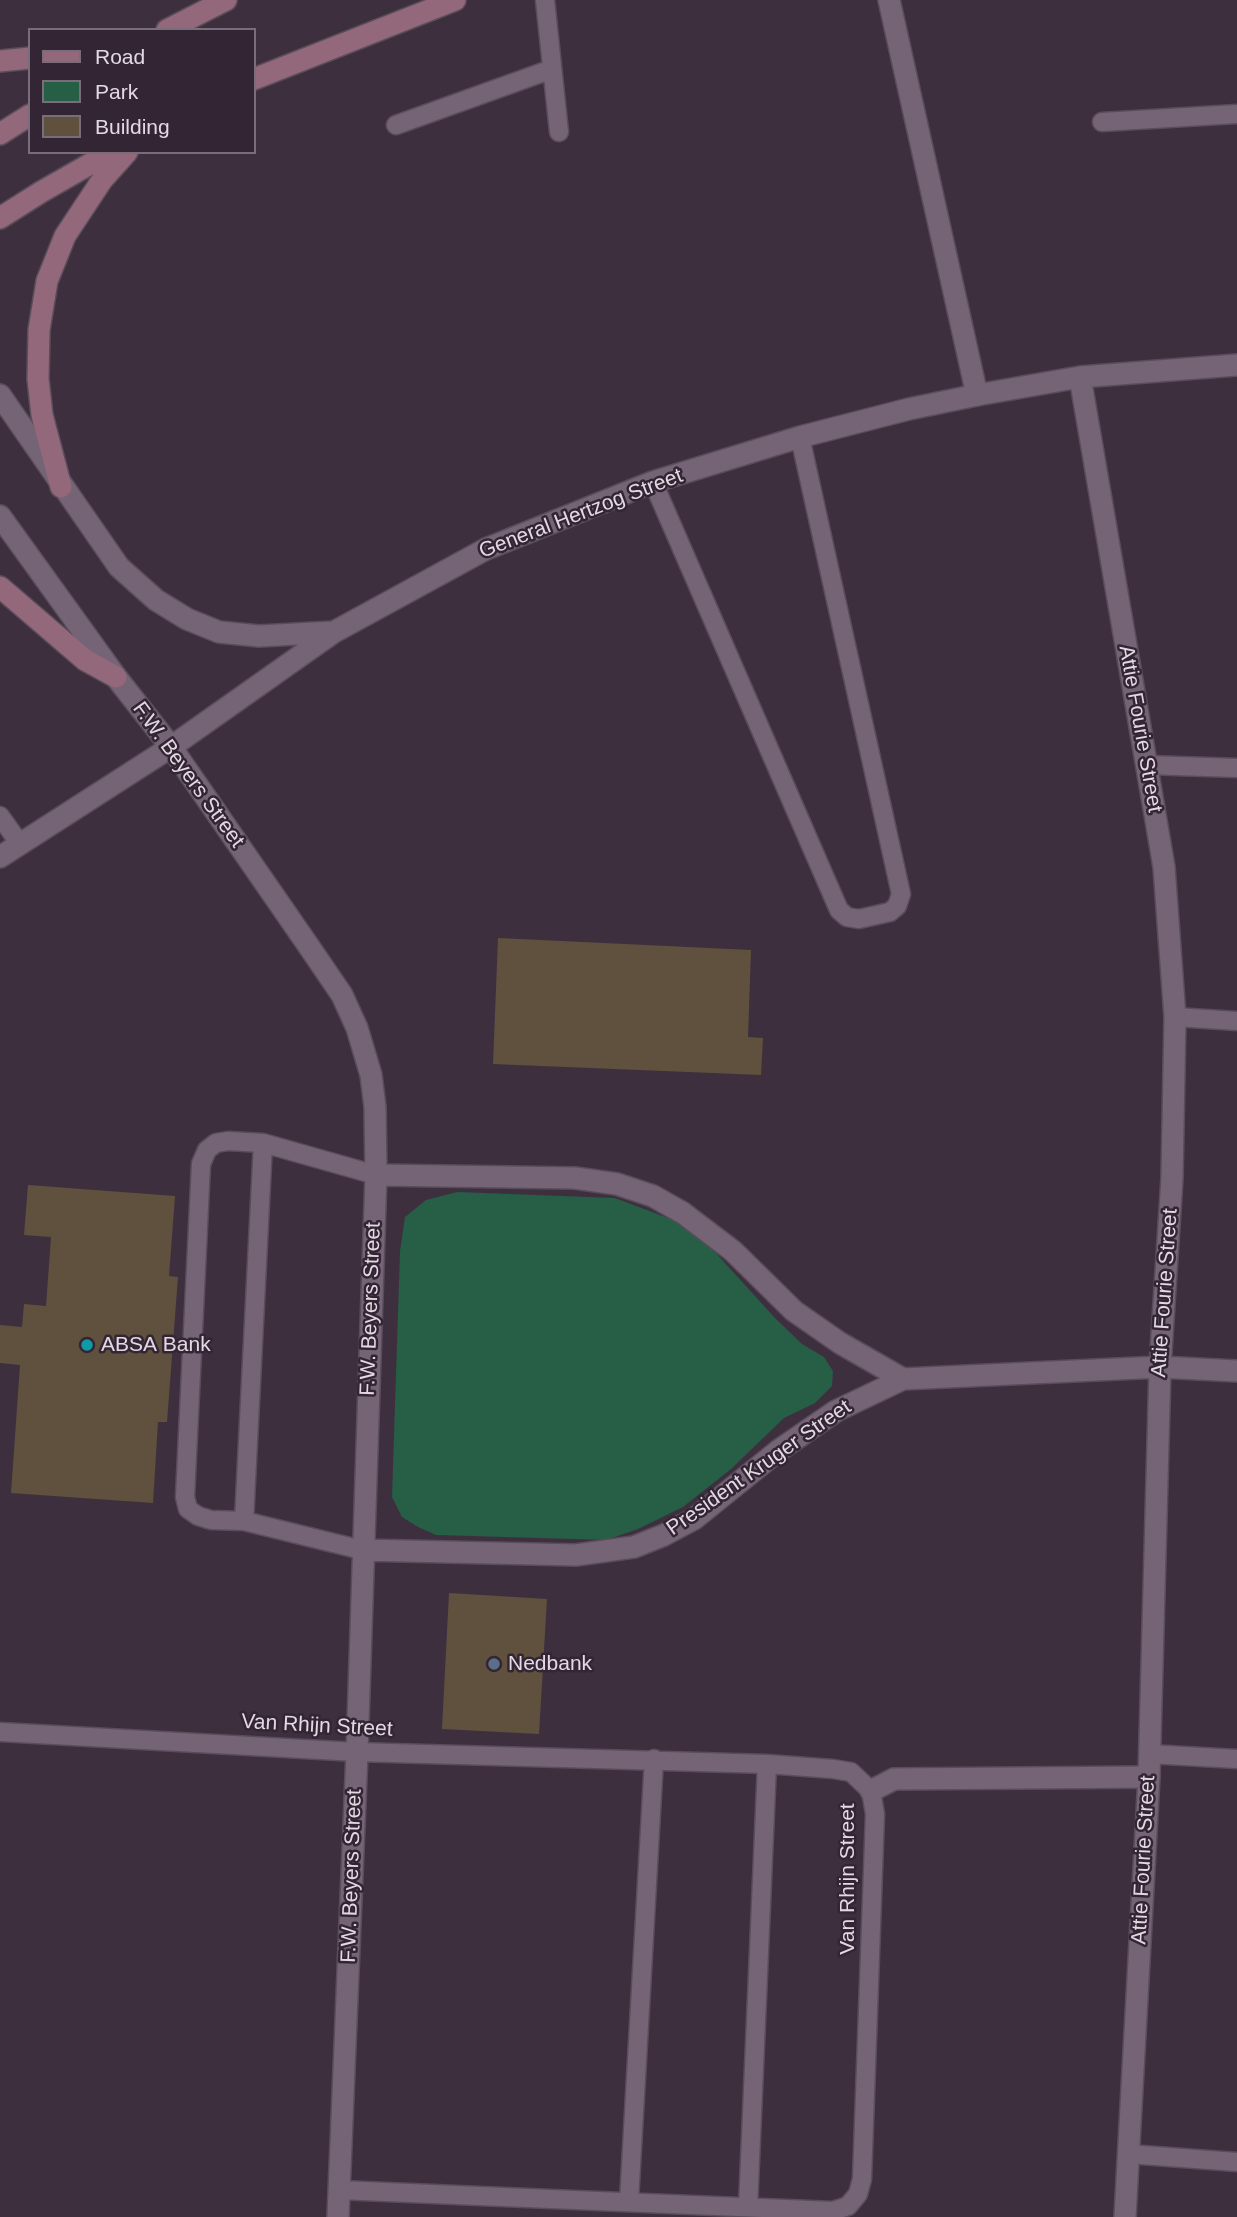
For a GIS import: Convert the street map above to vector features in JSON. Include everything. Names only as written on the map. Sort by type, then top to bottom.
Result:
[{"type":"main road","points":[[171,28],[226,0]]},
{"type":"main road","points":[[256,78],[455,0]]},
{"type":"main road","points":[[0,61],[28,58]]},
{"type":"main road","points":[[0,134],[28,116]]},
{"type":"main road","points":[[0,218],[41,191],[107,154]]},
{"type":"main road","points":[[61,487],[42,415],[38,379],[39,330],[47,281],[65,236],[102,180],[125,154]]},
{"type":"main road","points":[[0,587],[85,660],[116,677]]},
{"type":"street","points":[[889,0],[977,395]]},
{"type":"street","name":"General Hertzog Street","points":[[0,857],[171,747],[334,632],[486,548],[653,482],[800,437],[909,409],[1080,377],[1237,365]]},
{"type":"street","name":"Attie Fourie Street","points":[[1080,377],[1164,867],[1175,1017],[1172,1178],[1160,1367],[1149,1777],[1125,2217]]},
{"type":"street","points":[[0,396],[119,567],[156,600],[187,619],[219,632],[259,636],[334,632]]},
{"type":"street","name":"F.W. Beyers Street","points":[[0,516],[116,677],[171,747],[342,995],[358,1028],[371,1075],[375,1108],[376,1175],[338,2217]]},
{"type":"street","points":[[376,1175],[575,1178],[617,1184],[653,1196],[684,1213],[733,1251],[794,1311],[840,1343],[903,1379]]},
{"type":"street","name":"President Kruger Street","points":[[362,1550],[576,1555],[634,1547],[694,1519],[778,1451],[836,1411],[903,1379],[1160,1367],[1237,1371]]},
{"type":"street","points":[[871,1791],[894,1779],[1149,1777]]},
{"type":"lane","points":[[545,0],[559,132]]},
{"type":"lane","points":[[397,125],[552,69]]},
{"type":"lane","points":[[1102,122],[1237,114]]},
{"type":"lane","points":[[653,482],[839,910],[847,918],[859,919],[890,912],[897,906],[901,894],[800,437]]},
{"type":"lane","points":[[1147,765],[1237,768]]},
{"type":"lane","points":[[0,816],[20,844]]},
{"type":"lane","points":[[1175,1017],[1237,1021]]},
{"type":"lane","points":[[362,1550],[244,1521],[211,1520],[188,1509],[185,1497],[201,1164],[207,1150],[216,1143],[228,1141],[263,1143],[376,1175]]},
{"type":"lane","points":[[244,1521],[263,1143]]},
{"type":"lane","name":"Van Rhijn Street","points":[[0,1731],[357,1752],[767,1764],[851,1772],[871,1791],[875,1814],[862,2179],[858,2194],[848,2206],[833,2211],[339,2190]]},
{"type":"lane","points":[[1149,1754],[1237,1759]]},
{"type":"lane","points":[[629,2201],[654,1759]]},
{"type":"lane","points":[[748,2207],[767,1764]]},
{"type":"lane","points":[[1128,2154],[1237,2162]]},
{"type":"green space","points":[[457,1192],[615,1198],[676,1221],[714,1251],[802,1344],[824,1357],[833,1371],[832,1386],[815,1403],[784,1418],[731,1469],[683,1507],[638,1529],[606,1540],[436,1535],[418,1527],[402,1517],[392,1497],[400,1251],[405,1217],[426,1200]]},
{"type":"building","points":[[498,938],[751,950],[748,1037],[763,1038],[761,1075],[493,1064]]},
{"type":"building","name":"ABSA Bank","points":[[28,1185],[175,1196],[169,1276],[178,1277],[167,1422],[158,1422],[153,1503],[11,1493],[20,1365],[0,1363],[0,1325],[22,1327],[24,1304],[46,1306],[51,1237],[24,1235]]},
{"type":"building","name":"Nedbank","points":[[449,1593],[547,1599],[539,1734],[442,1729]]},
{"type":"place","name":"ABSA Bank","points":[[87,1345]]},
{"type":"place","name":"Nedbank","points":[[494,1664]]}]
